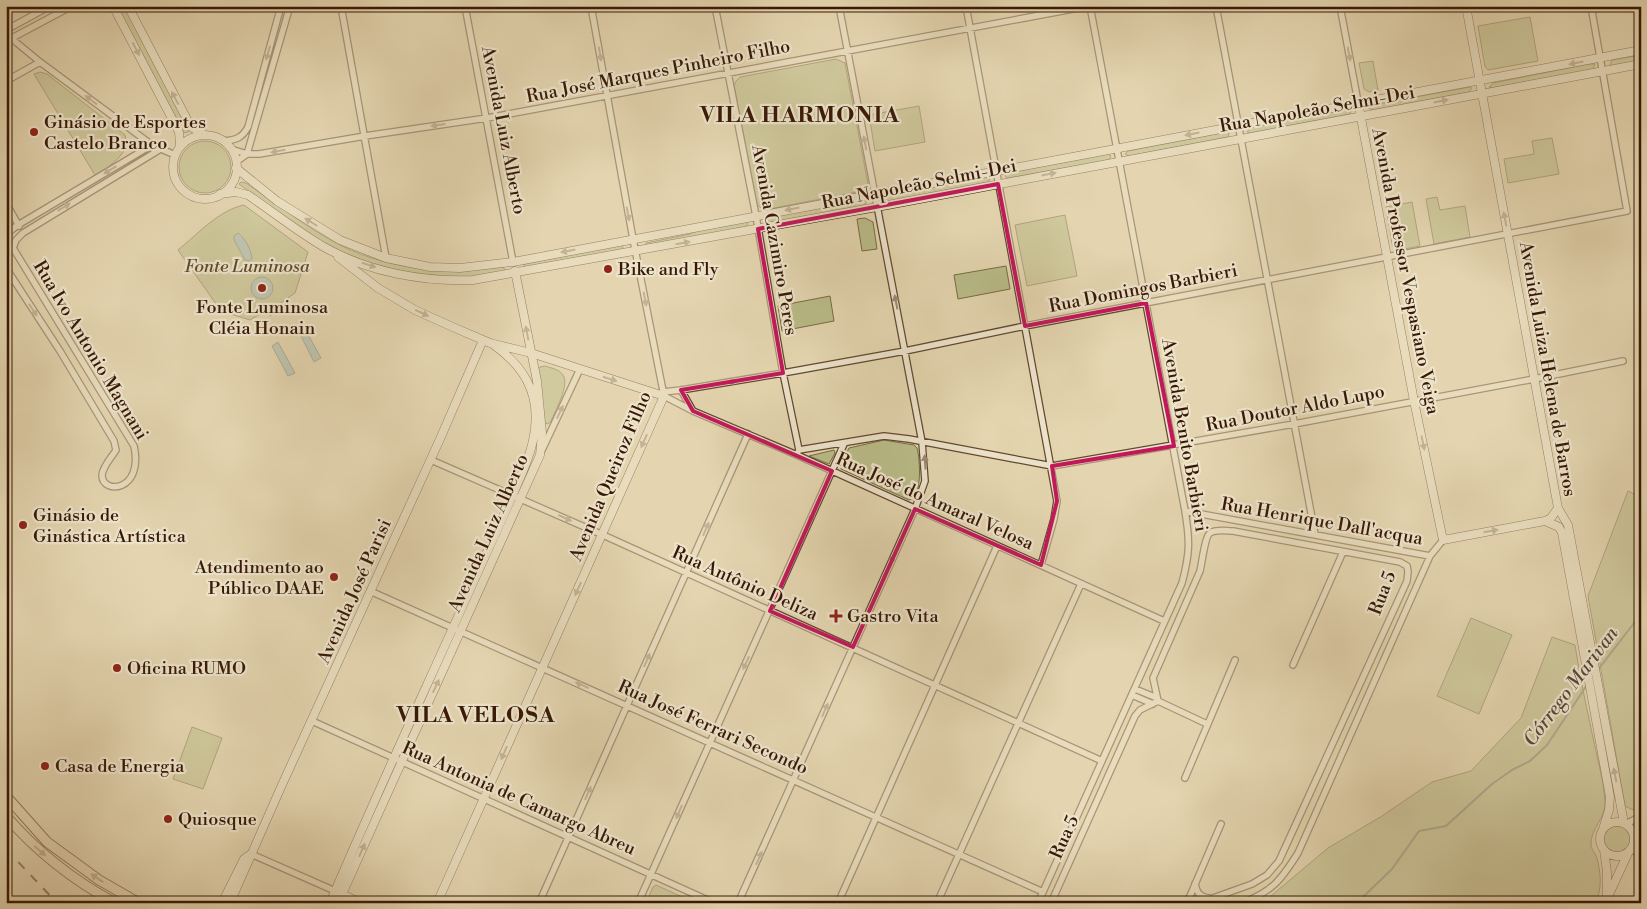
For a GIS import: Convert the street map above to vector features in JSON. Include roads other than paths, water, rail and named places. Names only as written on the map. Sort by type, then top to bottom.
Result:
[{"type":"main road","points":[[113,6],[175,123],[179,132],[180,146]]},
{"type":"main road","points":[[128,6],[191,126],[224,141],[231,149],[236,165],[233,180],[228,188],[213,198],[193,196],[184,191],[174,175],[173,164],[180,146],[187,140],[205,134]]},
{"type":"main road","name":"Avenida Luiza Helena de Barros","points":[[1466,6],[1558,508],[1568,525],[1587,633],[1625,823]]},
{"type":"main road","name":"Rua Napoleão Selmi-Dei","points":[[236,165],[277,201],[340,240],[386,258],[430,267],[460,268],[513,262],[1641,50]]},
{"type":"main road","name":"Rua Napoleão Selmi-Dei","points":[[220,194],[236,192],[248,195],[324,247],[353,261],[393,273],[421,278],[450,281],[473,280],[515,274],[1641,64]]},
{"type":"main road","name":"Avenida Professor Vespasiano Veiga","points":[[1358,102],[1414,401],[1443,540]]},
{"type":"main road","name":"Rua José do Amaral Velosa","points":[[324,247],[378,288],[415,310],[487,341],[664,394]]},
{"type":"main road","name":"Avenida Luiz Alberto","points":[[330,903],[339,892],[397,760],[540,455],[542,433],[540,408],[513,262]]},
{"type":"main road","name":"Rua José do Amaral Velosa","points":[[487,341],[514,361]]},
{"type":"main road","name":"Avenida José Parisi","points":[[230,903],[370,590],[487,341]]},
{"type":"main road","name":"Avenida Luiz Alberto","points":[[458,629],[532,447],[536,410],[531,388],[514,361]]},
{"type":"main road","name":"Avenida Queiroz Filho","points":[[437,903],[603,535],[664,394]]},
{"type":"main road","points":[[1545,522],[1555,514],[1558,508]]},
{"type":"main road","points":[[1545,522],[1559,527],[1562,533],[1610,798],[1609,810],[1600,839],[1604,850],[1607,872],[1606,901]]},
{"type":"main road","name":"Rua Henrique Dall'acqua","points":[[1443,540],[1545,522]]},
{"type":"main road","points":[[6,796],[47,842],[99,880],[139,903]]},
{"type":"main road","points":[[6,816],[35,847],[71,876],[115,903]]},
{"type":"main road","points":[[1603,829],[1612,822],[1625,823],[1631,829],[1634,846],[1606,901]]},
{"type":"main road","points":[[1604,850],[1608,854],[1619,856],[1634,846]]},
{"type":"main road","name":"Avenida José Parisi","points":[[222,903],[244,859],[251,854]]},
{"type":"main road","points":[[339,892],[361,903]]},
{"type":"main road","name":"Avenida Luiz Alberto","points":[[338,903],[339,892]]},
{"type":"street","points":[[6,30],[50,6]]},
{"type":"street","points":[[12,38],[72,6]]},
{"type":"street","points":[[224,141],[235,140],[243,136],[248,126],[281,6]]},
{"type":"street","points":[[236,165],[247,154],[290,6]]},
{"type":"street","points":[[341,6],[386,258]]},
{"type":"street","name":"Avenida Luiz Alberto","points":[[465,6],[513,262]]},
{"type":"street","name":"Avenida Queiroz Filho","points":[[592,6],[635,251],[664,394]]},
{"type":"street","name":"Avenida Cazimiro Peres","points":[[715,6],[756,216],[798,452]]},
{"type":"street","points":[[738,903],[915,509],[925,482],[922,442],[839,6]]},
{"type":"street","points":[[966,6],[1057,501],[1041,565]]},
{"type":"street","name":"Rua José Marques Pinheiro Filho","points":[[231,149],[247,154],[260,154],[486,118],[1089,6]]},
{"type":"street","name":"Avenida Benito Barbieri","points":[[1038,903],[1182,583],[1188,558],[1189,538],[1174,446],[1089,6]]},
{"type":"street","points":[[1216,6],[1314,534]]},
{"type":"street","name":"Avenida Professor Vespasiano Veiga","points":[[1340,6],[1358,102]]},
{"type":"street","points":[[1591,6],[1603,72]]},
{"type":"street","points":[[6,34],[40,62],[152,145],[159,150],[175,155]]},
{"type":"street","points":[[6,81],[40,62]]},
{"type":"street","name":"Rua Domingos Barbieri","points":[[664,394],[905,351],[1025,326],[1627,212],[1603,72]]},
{"type":"street","points":[[6,234],[152,145]]},
{"type":"street","points":[[6,203],[23,233],[159,150]]},
{"type":"street","name":"Rua Ivo Antonio Magnani","points":[[6,268],[60,351],[114,441],[116,450],[102,475],[104,481],[112,486],[121,486],[128,482],[135,471],[136,458],[134,446],[12,248],[16,240],[23,233]]},
{"type":"street","name":"Rua Doutor Aldo Lupo","points":[[798,452],[884,436],[1052,466],[1174,446],[1534,380],[1622,360]]},
{"type":"street","points":[[540,455],[580,369]]},
{"type":"street","points":[[681,390],[693,411]]},
{"type":"street","name":"Rua José do Amaral Velosa","points":[[664,394],[693,411],[798,452],[832,471],[1164,622]]},
{"type":"street","points":[[539,903],[748,434]]},
{"type":"street","points":[[638,903],[844,444]]},
{"type":"street","name":"Rua Antônio Deliza","points":[[431,460],[521,498],[1102,761]]},
{"type":"street","name":"Rua Henrique Dall'acqua","points":[[1185,511],[1430,556],[1443,540]]},
{"type":"street","name":"Rua 5","points":[[1051,903],[1135,716],[1140,710],[1156,701],[1153,678],[1200,571],[1204,557],[1206,537],[1209,533],[1217,530],[1233,531],[1400,562],[1407,566],[1406,581],[1279,861],[1267,875],[1252,884],[1198,903]]},
{"type":"street","points":[[838,903],[997,546]]},
{"type":"street","points":[[1293,665],[1344,552]]},
{"type":"street","points":[[1242,903],[1259,896],[1275,886],[1298,853],[1430,556]]},
{"type":"street","points":[[937,903],[1082,584]]},
{"type":"street","name":"Rua José Ferrari Secondo","points":[[370,590],[1043,892]]},
{"type":"street","points":[[1185,778],[1235,660]]},
{"type":"street","points":[[1133,692],[1208,724]]},
{"type":"street","name":"Rua Antonia de Camargo Abreu","points":[[312,721],[714,903]]},
{"type":"street","points":[[1625,823],[1641,816]]},
{"type":"street","points":[[1641,822],[1634,846],[1641,852]]},
{"type":"street","points":[[1187,903],[1221,824]]},
{"type":"street","points":[[251,854],[339,892]]},
{"type":"street","points":[[1195,884],[1197,892],[1203,898],[1211,898]]},
{"type":"water","points":[[238,233],[243,238],[252,256],[252,259],[249,261],[245,260],[234,240],[234,236]]},
{"type":"water","name":"Fonte Luminosa Cléia Honain","points":[[262,277],[270,280],[273,288],[270,296],[262,299],[254,296],[251,288],[254,280]]},
{"type":"water","points":[[305,329],[321,358],[314,362],[299,332]]},
{"type":"water","points":[[278,342],[295,373],[288,376],[272,346]]},
{"type":"waterway","name":"Córrego Marivan","points":[[1597,671],[1641,614]]},
{"type":"waterway","name":"Córrego Marivan","points":[[1363,903],[1362,898],[1392,869],[1419,831],[1446,826],[1492,784],[1512,770],[1530,761],[1547,745],[1587,685]]},
{"type":"railway","points":[[6,849],[57,903]]},
{"type":"place","name":"Ginásio de Esportes Castelo Branco","points":[[34,132]]},
{"type":"place","name":"Bike and Fly","points":[[608,269]]},
{"type":"place","name":"Fonte Luminosa Cléia Honain","points":[[262,288]]},
{"type":"place","name":"Ginásio de Ginástica Artística","points":[[23,525]]},
{"type":"place","name":"Atendimento ao Público DAAE","points":[[334,577]]},
{"type":"place","name":"Gastro Vita","points":[[836,616]]},
{"type":"place","name":"Oficina RUMO","points":[[117,668]]},
{"type":"place","name":"Casa de Energia","points":[[45,766]]},
{"type":"place","name":"Quiosque","points":[[168,819]]},
{"type":"district","name":"VILA HARMONIA","points":[[800,114]]},
{"type":"district","name":"VILA VELOSA","points":[[476,714]]},
{"type":"park label","name":"Fonte Luminosa","points":[[247,266]]}]
